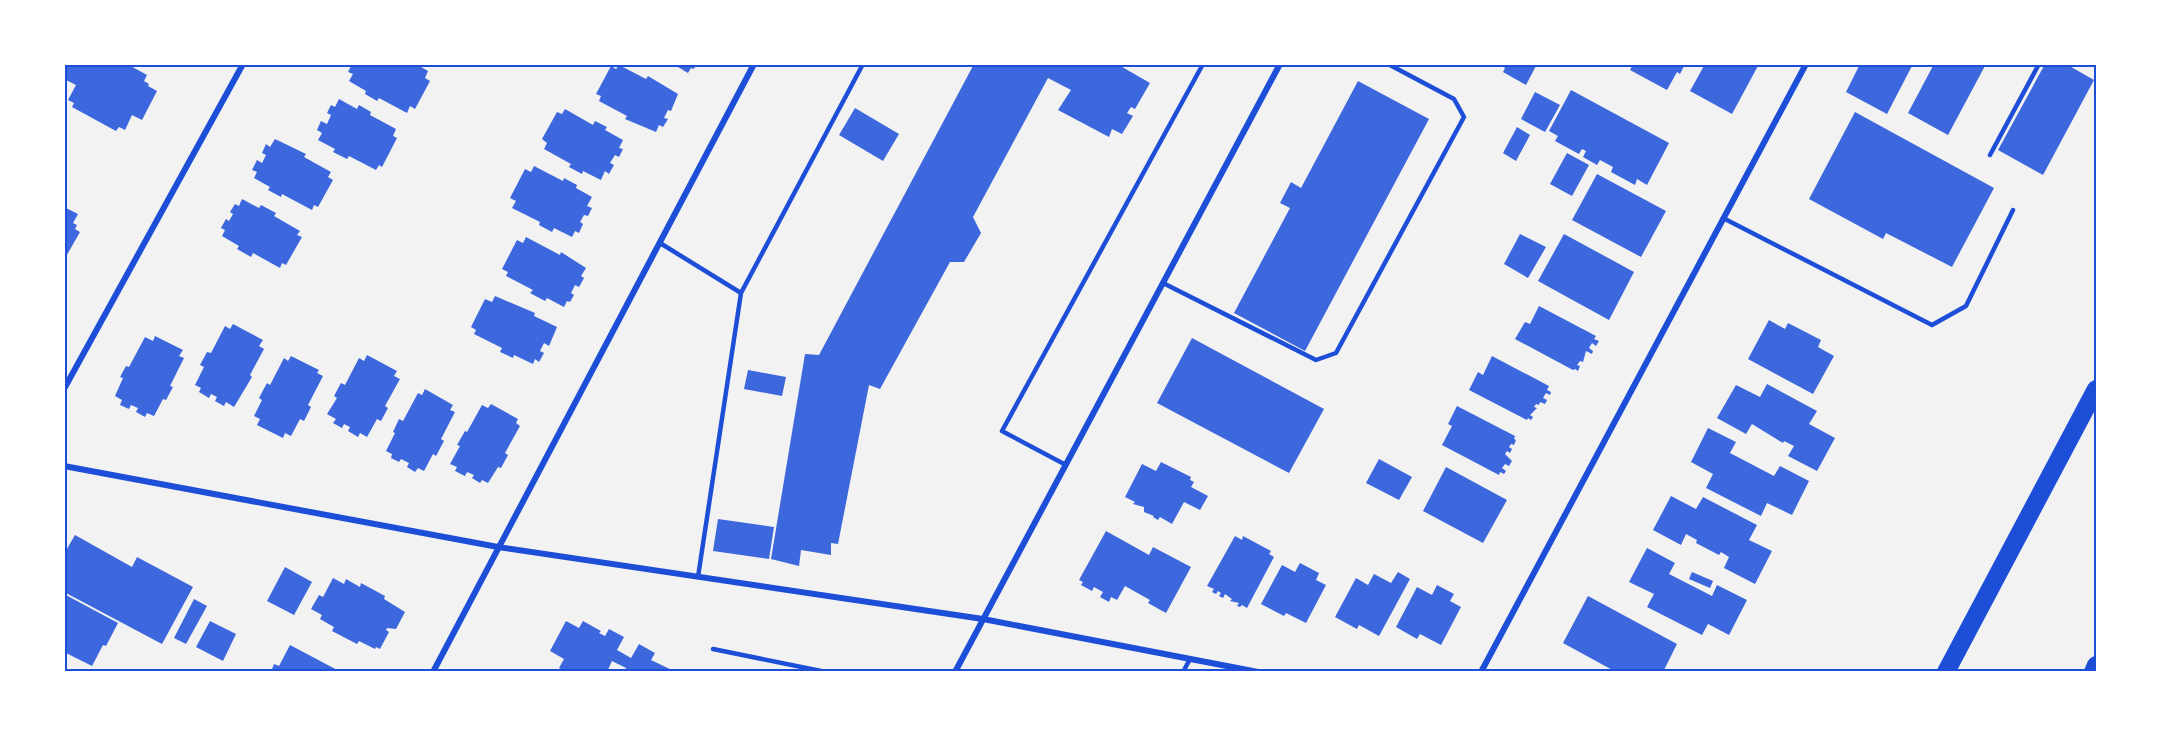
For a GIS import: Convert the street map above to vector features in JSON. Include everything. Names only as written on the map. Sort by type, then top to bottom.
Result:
[{"type":"highway","points":[[1946,672],[2097,389]]},
{"type":"highway","points":[[2093,672],[2097,665]]},
{"type":"street","points":[[433,672],[754,64]]},
{"type":"street","points":[[1481,672],[1806,64]]},
{"type":"street","points":[[66,385],[243,65]]},
{"type":"street","points":[[955,672],[1280,65]]},
{"type":"street","points":[[64,466],[498,547],[983,619],[1258,672]]},
{"type":"lane","points":[[698,577],[741,294],[863,64]]},
{"type":"lane","points":[[1066,465],[1002,431],[1203,64]]},
{"type":"lane","points":[[1163,283],[1316,360],[1336,353],[1464,117],[1454,99],[1388,64]]},
{"type":"lane","points":[[1990,155],[2039,64]]},
{"type":"lane","points":[[1724,218],[1932,325],[1966,306],[2013,210]]},
{"type":"lane","points":[[660,243],[741,294]]},
{"type":"lane","points":[[713,649],[826,672]]},
{"type":"lane","points":[[1184,672],[1190,659]]},
{"type":"building","points":[[64,64],[127,64],[147,75],[144,81],[157,91],[142,120],[132,115],[125,130],[119,127],[116,131],[72,107],[74,103],[68,100],[76,85],[64,79]]},
{"type":"building","points":[[352,64],[416,64],[428,71],[425,78],[430,81],[415,109],[410,106],[407,113],[379,98],[377,101],[349,81],[353,74],[348,72]]},
{"type":"building","points":[[673,64],[696,64],[694,69],[691,68],[688,73]]},
{"type":"building","points":[[974,64],[1117,64],[1150,83],[1135,109],[1131,107],[1127,113],[1133,116],[1122,134],[1112,129],[1109,137],[1058,110],[1071,90],[1048,78],[973,217],[981,233],[964,262],[950,262],[880,389],[869,385],[838,544],[831,543],[831,555],[801,550],[799,566],[771,559],[805,354],[819,355]]},
{"type":"building","points":[[1500,64],[1537,64],[1526,85],[1503,72],[1505,68]]},
{"type":"building","points":[[1633,64],[1685,64],[1680,74],[1677,72],[1667,90],[1630,70]]},
{"type":"building","points":[[1705,64],[1759,64],[1732,114],[1690,91]]},
{"type":"building","points":[[1860,64],[1913,64],[1887,114],[1846,92]]},
{"type":"building","points":[[1934,64],[1986,64],[1948,135],[1908,113]]},
{"type":"building","points":[[2045,64],[2066,64],[2094,80],[2043,175],[1998,150]]},
{"type":"building","points":[[619,65],[646,79],[648,76],[678,94],[671,111],[668,110],[664,118],[668,119],[663,127],[659,125],[656,132],[625,119],[627,116],[599,101],[601,96],[596,94],[611,66],[616,69]]},
{"type":"building","points":[[1358,81],[1429,119],[1305,351],[1234,313],[1290,208],[1280,203],[1291,182],[1301,188]]},
{"type":"building","points":[[1571,90],[1669,143],[1647,185],[1637,179],[1635,185],[1611,172],[1613,167],[1600,160],[1597,165],[1583,157],[1586,151],[1582,149],[1579,154],[1555,141],[1558,136],[1549,131]]},
{"type":"building","points":[[1535,92],[1560,105],[1545,132],[1521,119]]},
{"type":"building","points":[[339,99],[357,109],[359,105],[371,112],[370,115],[396,129],[393,136],[397,138],[382,167],[379,165],[376,170],[349,156],[347,159],[333,152],[335,149],[318,140],[322,133],[317,130],[321,121],[327,124],[331,115],[327,113],[331,105],[335,107]]},
{"type":"building","points":[[855,108],[899,134],[883,161],[839,135]]},
{"type":"building","points":[[565,109],[593,125],[595,121],[607,127],[605,130],[623,140],[619,148],[623,149],[619,157],[615,155],[610,163],[614,165],[609,174],[605,171],[601,180],[569,167],[571,164],[544,149],[547,143],[542,139],[557,112],[562,114]]},
{"type":"building","points":[[1855,112],[1994,188],[1952,267],[1886,233],[1883,239],[1809,199]]},
{"type":"building","points":[[1517,127],[1530,135],[1516,161],[1503,153]]},
{"type":"building","points":[[275,139],[306,154],[304,157],[331,172],[328,177],[333,180],[318,207],[314,205],[312,210],[282,194],[281,197],[268,190],[270,187],[254,178],[257,172],[252,170],[257,160],[262,163],[266,155],[262,153],[266,144],[270,147]]},
{"type":"building","points":[[1567,153],[1589,165],[1572,196],[1550,184]]},
{"type":"building","points":[[534,166],[563,181],[564,178],[592,197],[587,206],[592,208],[588,216],[584,215],[580,222],[583,224],[579,233],[575,231],[572,237],[554,228],[552,232],[539,225],[540,222],[512,208],[516,201],[510,198],[525,169],[531,172]]},
{"type":"building","points":[[1597,174],[1666,211],[1641,257],[1572,220]]},
{"type":"building","points":[[242,199],[259,208],[261,205],[276,213],[274,216],[300,231],[297,235],[302,237],[286,265],[282,263],[280,268],[253,253],[251,257],[237,249],[239,246],[222,236],[225,230],[221,228],[226,219],[229,221],[233,214],[230,212],[235,204],[239,206]]},
{"type":"building","points":[[64,207],[78,214],[73,223],[77,225],[75,229],[80,232],[64,260]]},
{"type":"building","points":[[1520,234],[1546,247],[1528,278],[1504,264]]},
{"type":"building","points":[[1564,234],[1634,272],[1609,320],[1538,281]]},
{"type":"building","points":[[526,237],[560,255],[561,252],[586,268],[581,276],[584,278],[579,287],[575,285],[571,293],[574,295],[564,307],[547,298],[545,301],[530,293],[533,290],[506,276],[508,272],[502,269],[517,240],[523,243]]},
{"type":"building","points":[[495,296],[535,313],[534,316],[557,327],[549,346],[544,343],[540,351],[544,353],[539,362],[535,359],[533,364],[514,355],[513,358],[500,352],[502,348],[474,334],[476,330],[471,327],[485,299],[492,302]]},
{"type":"building","points":[[1539,306],[1596,336],[1594,339],[1599,341],[1596,346],[1592,343],[1589,348],[1593,351],[1592,354],[1586,351],[1583,362],[1580,361],[1577,365],[1580,366],[1578,371],[1515,339],[1525,322],[1530,324]]},
{"type":"building","points":[[1769,320],[1785,329],[1788,323],[1821,340],[1818,347],[1834,356],[1813,394],[1748,359]]},
{"type":"building","points":[[233,324],[263,340],[259,346],[264,349],[250,375],[252,377],[234,407],[226,402],[224,406],[215,401],[217,397],[211,394],[209,398],[199,392],[201,388],[195,385],[204,367],[200,365],[207,352],[211,353],[225,326],[230,329]]},
{"type":"building","points":[[155,336],[183,350],[179,356],[184,358],[170,386],[173,387],[166,400],[163,399],[154,416],[147,413],[145,417],[136,412],[138,408],[131,405],[129,409],[120,405],[122,400],[115,396],[123,378],[120,377],[126,366],[129,367],[145,337],[153,341]]},
{"type":"building","points":[[1192,338],[1324,409],[1289,473],[1157,403]]},
{"type":"building","points":[[367,355],[397,371],[394,376],[400,379],[385,406],[388,408],[381,421],[377,419],[367,437],[360,433],[358,437],[348,431],[350,427],[344,424],[342,428],[333,423],[336,419],[327,414],[337,398],[334,396],[341,383],[345,385],[359,358],[364,361]]},
{"type":"building","points":[[291,356],[319,370],[317,373],[323,376],[308,405],[311,407],[304,421],[300,419],[291,436],[285,433],[283,438],[257,425],[260,419],[254,416],[262,400],[259,398],[267,383],[270,385],[284,358],[288,361]]},
{"type":"building","points":[[1492,356],[1549,386],[1547,390],[1551,392],[1550,395],[1546,393],[1543,398],[1547,400],[1545,404],[1540,402],[1539,405],[1536,404],[1534,407],[1537,408],[1530,415],[1533,417],[1531,420],[1469,390],[1478,372],[1483,375]]},
{"type":"building","points":[[748,370],[786,377],[782,396],[744,389]]},
{"type":"building","points":[[1767,384],[1817,411],[1809,424],[1835,438],[1817,471],[1788,456],[1794,446],[1784,441],[1783,443],[1752,424],[1746,434],[1717,418],[1736,385],[1760,397]]},
{"type":"building","points":[[425,389],[453,405],[450,410],[455,412],[441,439],[444,441],[436,456],[433,454],[424,471],[418,468],[415,472],[407,467],[409,463],[391,458],[392,454],[386,451],[399,419],[403,421],[418,393],[422,395]]},
{"type":"building","points":[[491,404],[518,419],[516,423],[520,426],[505,453],[508,455],[501,468],[498,467],[488,483],[482,480],[480,483],[472,478],[474,475],[467,472],[465,476],[455,471],[457,467],[450,464],[460,446],[457,445],[482,405],[488,408]]},
{"type":"building","points":[[1457,406],[1515,436],[1514,445],[1511,444],[1509,447],[1512,449],[1510,453],[1507,451],[1505,454],[1512,461],[1509,466],[1505,464],[1502,468],[1506,471],[1504,474],[1500,472],[1499,475],[1442,445],[1452,426],[1448,424]]},
{"type":"building","points":[[1708,428],[1736,442],[1730,453],[1774,476],[1780,466],[1809,481],[1792,515],[1767,503],[1761,516],[1706,488],[1713,474],[1691,462]]},
{"type":"building","points":[[1379,459],[1412,477],[1399,500],[1366,483]]},
{"type":"building","points":[[1161,462],[1191,477],[1190,480],[1194,482],[1191,487],[1208,496],[1200,510],[1184,502],[1172,524],[1160,517],[1158,520],[1144,512],[1144,507],[1133,504],[1135,502],[1125,497],[1142,464],[1156,471]]},
{"type":"building","points":[[1446,467],[1507,500],[1483,543],[1423,511]]},
{"type":"building","points":[[1671,496],[1696,509],[1703,497],[1757,525],[1749,540],[1772,551],[1755,584],[1724,568],[1729,557],[1721,552],[1719,555],[1696,543],[1697,540],[1686,534],[1681,545],[1653,530]]},
{"type":"building","points":[[718,519],[774,527],[769,559],[713,551]]},
{"type":"building","points":[[1106,531],[1149,555],[1153,547],[1191,567],[1166,613],[1148,603],[1150,600],[1125,586],[1117,600],[1111,597],[1109,602],[1100,597],[1103,592],[1094,587],[1092,591],[1081,585],[1083,582],[1079,580]]},
{"type":"building","points":[[75,535],[132,567],[137,557],[193,587],[162,644],[64,592],[64,554]]},
{"type":"building","points":[[1235,536],[1242,540],[1243,536],[1271,551],[1269,554],[1274,557],[1247,608],[1242,605],[1237,606],[1239,603],[1230,601],[1232,599],[1225,594],[1223,598],[1219,596],[1221,593],[1212,592],[1214,589],[1207,586]]},
{"type":"building","points":[[1647,548],[1675,563],[1669,574],[1712,596],[1717,585],[1747,600],[1729,635],[1708,624],[1702,635],[1647,607],[1654,594],[1629,582]]},
{"type":"building","points":[[1300,563],[1319,573],[1316,580],[1326,585],[1306,623],[1286,613],[1284,616],[1261,604],[1282,565],[1295,572]]},
{"type":"building","points":[[285,567],[312,582],[294,615],[267,601]]},
{"type":"building","points":[[1398,572],[1410,579],[1379,636],[1359,625],[1357,629],[1335,617],[1356,578],[1368,585],[1374,574],[1391,583]]},
{"type":"building","points":[[1692,572],[1713,581],[1710,588],[1689,579]]},
{"type":"building","points":[[333,578],[344,584],[346,579],[360,587],[361,583],[385,596],[384,599],[405,612],[396,629],[387,628],[389,632],[380,649],[359,641],[357,644],[332,631],[334,627],[320,619],[322,615],[311,609],[319,595],[323,597]]},
{"type":"building","points":[[1437,585],[1454,594],[1450,601],[1461,607],[1441,645],[1420,634],[1417,639],[1396,627],[1417,587],[1432,595]]},
{"type":"building","points":[[64,594],[118,623],[92,666],[64,652]]},
{"type":"building","points":[[1588,596],[1677,644],[1663,672],[1616,672],[1563,643]]},
{"type":"building","points":[[194,599],[207,606],[186,644],[174,638]]},
{"type":"building","points":[[210,621],[236,634],[223,661],[196,647]]},
{"type":"building","points":[[566,621],[579,628],[583,621],[601,631],[599,633],[605,636],[609,629],[624,637],[617,650],[631,658],[639,644],[655,653],[651,660],[676,672],[624,672],[626,668],[612,661],[607,672],[566,672],[559,668],[564,659],[550,651]]},
{"type":"building","points":[[290,645],[341,672],[271,672],[274,664],[279,666]]}]
